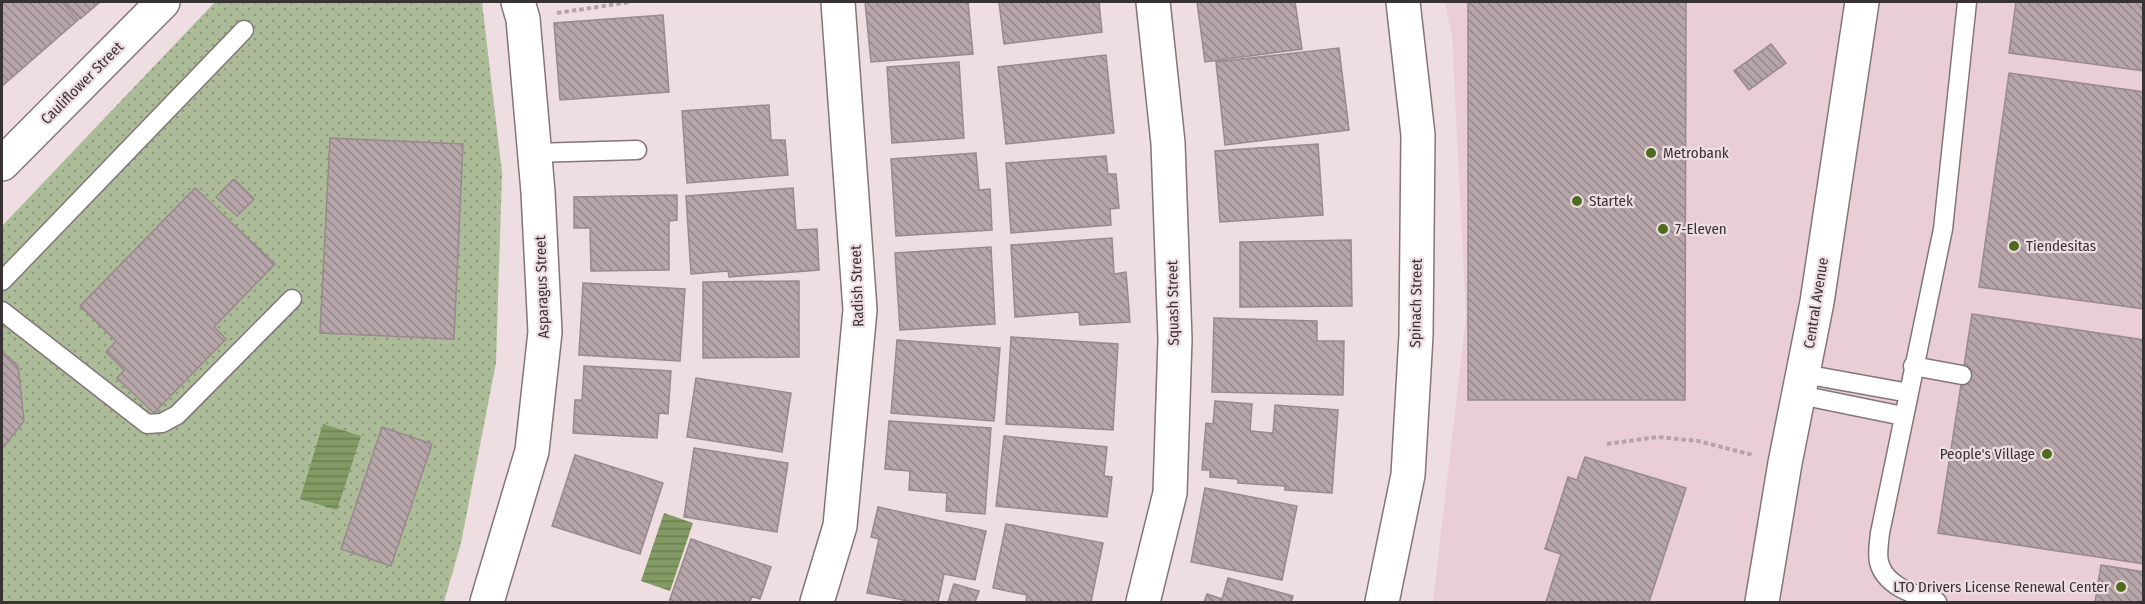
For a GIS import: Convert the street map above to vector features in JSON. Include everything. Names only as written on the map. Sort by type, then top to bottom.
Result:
[{"type":"street","name":"Cauliflower Street","points":[[2,164],[163,2]]},
{"type":"street","name":"Radish Street","points":[[817,603],[840,526],[860,310],[838,2]]},
{"type":"street","name":"Squash Street","points":[[1143,603],[1170,493],[1175,339],[1168,143],[1154,2]]},
{"type":"street","name":"Spinach Street","points":[[1382,603],[1408,475],[1416,334],[1418,135],[1403,2]]},
{"type":"street","name":"Central Avenue","points":[[1762,603],[1785,463],[1802,385],[1862,2]]},
{"type":"street","name":"Asparagus Street","points":[[488,603],[532,451],[545,332],[534,153],[520,10]]},
{"type":"lane","points":[[1937,603],[1910,593],[1892,583],[1879,563],[1880,533],[1943,229],[1967,2]]},
{"type":"lane","points":[[2,281],[244,30]]},
{"type":"lane","points":[[534,153],[637,150]]},
{"type":"lane","points":[[2,311],[147,424],[162,423],[177,415],[292,299]]},
{"type":"lane","points":[[1913,366],[1962,375]]},
{"type":"lane","points":[[1802,385],[1909,393]]},
{"type":"lane","points":[[1802,385],[1903,416]]},
{"type":"path","points":[[520,10],[630,2]]},
{"type":"path","points":[[1606,444],[1657,437],[1698,441],[1721,448]]},
{"type":"shaded area","points":[[215,2],[482,2],[502,173],[496,363],[461,543],[444,602],[2,602],[2,226]]},
{"type":"shaded area","points":[[1445,2],[2143,2],[2143,602],[1433,602],[1466,317],[1452,36]]},
{"type":"shaded area","points":[[323,424],[361,436],[337,510],[300,499]]},
{"type":"shaded area","points":[[664,513],[693,523],[670,591],[641,581]]},
{"type":"building","points":[[2,2],[62,2],[78,20],[2,86]]},
{"type":"building","points":[[64,2],[100,2],[80,19]]},
{"type":"building","points":[[865,2],[968,2],[973,54],[871,62]]},
{"type":"building","points":[[999,2],[1099,2],[1102,32],[1004,44]]},
{"type":"building","points":[[1197,2],[1295,2],[1302,49],[1205,62]]},
{"type":"building","name":"Startek","points":[[1468,2],[1686,2],[1685,400],[1468,400]]},
{"type":"building","points":[[2016,2],[2144,2],[2144,71],[2009,53]]},
{"type":"building","points":[[663,15],[669,92],[560,100],[554,23]]},
{"type":"building","points":[[1771,44],[1786,63],[1749,90],[1734,71]]},
{"type":"building","points":[[1339,48],[1349,130],[1225,145],[1216,62]]},
{"type":"building","points":[[1106,55],[1114,133],[1006,144],[998,67]]},
{"type":"building","points":[[959,62],[964,138],[892,143],[887,67]]},
{"type":"building","points":[[2009,73],[2144,92],[2144,309],[1979,287]]},
{"type":"building","points":[[769,105],[771,140],[785,140],[788,175],[687,183],[682,111]]},
{"type":"building","points":[[330,138],[463,144],[454,339],[320,333]]},
{"type":"building","points":[[1318,144],[1323,215],[1220,222],[1215,151]]},
{"type":"building","points":[[976,153],[979,190],[990,189],[992,230],[896,236],[891,159]]},
{"type":"building","points":[[1106,156],[1108,174],[1116,174],[1119,208],[1110,209],[1111,225],[1011,233],[1006,163]]},
{"type":"building","points":[[234,179],[254,199],[237,216],[216,197]]},
{"type":"building","points":[[195,188],[275,264],[214,327],[226,339],[154,413],[117,378],[124,370],[106,352],[116,341],[80,306]]},
{"type":"building","points":[[793,188],[796,230],[817,229],[819,270],[729,277],[728,271],[691,274],[686,196]]},
{"type":"building","points":[[677,195],[677,220],[669,221],[669,270],[591,271],[590,228],[574,228],[574,197]]},
{"type":"building","points":[[1112,238],[1114,274],[1126,272],[1130,322],[1080,325],[1079,312],[1015,317],[1011,245]]},
{"type":"building","points":[[1351,240],[1352,306],[1240,307],[1240,242]]},
{"type":"building","points":[[991,247],[995,324],[900,330],[895,253]]},
{"type":"building","points":[[799,281],[799,357],[703,358],[703,282]]},
{"type":"building","points":[[583,283],[685,289],[680,361],[579,355]]},
{"type":"building","name":"People's Village","points":[[1972,314],[2144,340],[2144,564],[1938,533]]},
{"type":"building","points":[[1214,318],[1317,321],[1317,341],[1344,341],[1343,395],[1212,392]]},
{"type":"building","points":[[1011,337],[1118,344],[1113,430],[1006,424]]},
{"type":"building","points":[[897,340],[1000,348],[994,421],[891,413]]},
{"type":"building","points":[[2,351],[18,366],[24,421],[2,449]]},
{"type":"building","points":[[584,366],[671,371],[668,414],[659,413],[657,438],[573,433],[575,400],[582,400]]},
{"type":"building","points":[[696,378],[791,393],[782,452],[687,437]]},
{"type":"building","points":[[1215,401],[1252,404],[1250,431],[1273,433],[1275,405],[1338,410],[1332,493],[1285,490],[1285,486],[1238,483],[1238,479],[1210,477],[1210,470],[1202,470],[1206,423],[1213,424]]},
{"type":"building","points":[[889,421],[991,428],[985,514],[946,511],[947,493],[909,490],[910,471],[885,469]]},
{"type":"building","points":[[382,427],[432,444],[391,566],[341,549]]},
{"type":"building","points":[[1004,436],[1107,447],[1104,476],[1112,477],[1107,517],[996,506]]},
{"type":"building","points":[[694,448],[788,463],[777,532],[684,517]]},
{"type":"building","points":[[575,455],[663,483],[640,554],[552,526]]},
{"type":"building","points":[[1585,457],[1686,488],[1649,602],[1546,602],[1561,554],[1545,549],[1568,477],[1577,480]]},
{"type":"building","points":[[1205,488],[1297,506],[1282,580],[1191,562]]},
{"type":"building","points":[[878,507],[986,531],[975,580],[944,574],[938,602],[913,602],[867,593],[879,539],[871,537]]},
{"type":"building","points":[[1006,524],[1103,543],[1091,602],[1026,602],[1027,595],[993,588]]},
{"type":"building","points":[[691,539],[771,567],[760,599],[752,596],[750,602],[669,602]]},
{"type":"building","name":"LTO Drivers License Renewal Center","points":[[2101,565],[2144,572],[2144,602],[2095,602]]},
{"type":"building","points":[[1228,578],[1293,596],[1291,602],[1204,602],[1207,594],[1222,599]]},
{"type":"building","points":[[954,584],[979,591],[975,602],[948,602]]},
{"type":"place","name":"Metrobank","points":[[1651,153]]},
{"type":"place","name":"Startek","points":[[1577,201]]},
{"type":"place","name":"7-Eleven","points":[[1663,229]]},
{"type":"place","name":"Tiendesitas","points":[[2014,246]]},
{"type":"place","name":"People's Village","points":[[2047,454]]},
{"type":"place","name":"LTO Drivers License Renewal Center","points":[[2121,587]]}]
